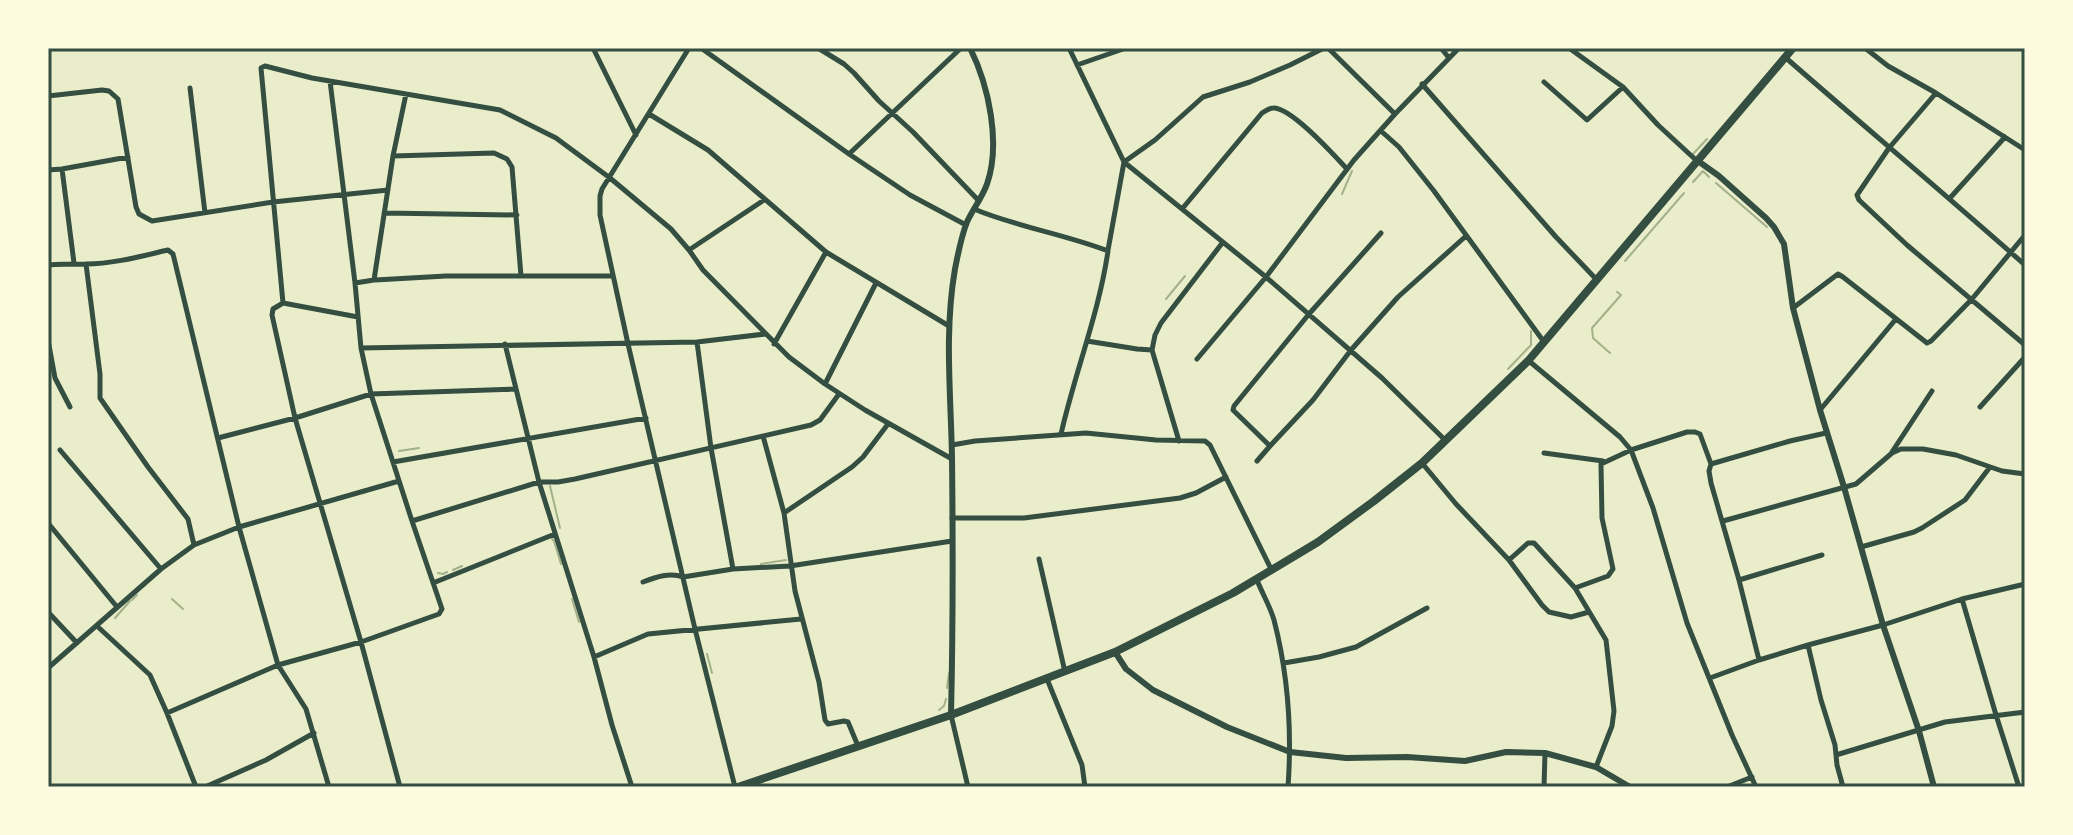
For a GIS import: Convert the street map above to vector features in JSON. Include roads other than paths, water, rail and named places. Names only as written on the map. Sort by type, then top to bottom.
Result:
[{"type":"main road","points":[[737,787],[951,715],[1115,652],[1257,580],[1318,542],[1422,463],[1528,361],[1793,48]]},
{"type":"street","points":[[593,48],[636,135]]},
{"type":"street","points":[[689,48],[602,189],[599,204],[601,226],[695,629],[737,787]]},
{"type":"street","points":[[701,48],[910,195],[966,225]]},
{"type":"street","points":[[818,48],[844,64],[979,201]]},
{"type":"street","points":[[849,154],[961,48]]},
{"type":"street","points":[[968,787],[951,715],[954,594],[949,326],[954,272],[966,225],[986,187],[993,150],[983,77],[970,48]]},
{"type":"street","points":[[1069,48],[1124,162],[1351,350],[1445,440]]},
{"type":"street","points":[[1077,65],[1126,48]]},
{"type":"street","points":[[1061,434],[1104,279],[1124,162],[1155,140],[1203,97],[1250,82],[1326,48],[1395,114]]},
{"type":"street","points":[[1441,48],[1449,58]]},
{"type":"street","points":[[1197,359],[1266,277],[1347,169],[1422,84],[1459,48]]},
{"type":"street","points":[[1569,48],[1623,87],[1669,135],[1774,227],[1784,244],[1793,308],[1826,433],[1934,787]]},
{"type":"street","points":[[1865,48],[1888,66],[2025,150]]},
{"type":"street","points":[[1785,57],[2025,265]]},
{"type":"street","points":[[283,303],[261,68],[265,66],[330,81],[500,110],[556,138],[671,229],[703,270],[774,344],[839,394],[952,459]]},
{"type":"street","points":[[167,713],[278,665],[361,642],[439,614],[442,609],[371,394],[361,348],[330,81]]},
{"type":"street","points":[[1544,82],[1587,120],[1623,87]]},
{"type":"street","points":[[1422,84],[1597,280]]},
{"type":"street","points":[[190,88],[205,213]]},
{"type":"street","points":[[48,96],[102,90],[114,94],[121,104],[136,207],[139,214],[152,221],[273,202],[388,190]]},
{"type":"street","points":[[1936,93],[1889,148],[1857,195],[1907,245],[2025,345]]},
{"type":"street","points":[[374,280],[406,94]]},
{"type":"street","points":[[1182,209],[1262,113],[1270,108],[1278,108],[1300,123],[1347,169]]},
{"type":"street","points":[[649,114],[708,150],[826,252],[949,326]]},
{"type":"street","points":[[1381,131],[1399,147],[1434,191],[1544,342]]},
{"type":"street","points":[[1950,198],[2005,137]]},
{"type":"street","points":[[393,156],[494,153],[507,159],[512,167],[521,276]]},
{"type":"street","points":[[48,170],[128,157]]},
{"type":"street","points":[[62,169],[74,263]]},
{"type":"street","points":[[689,250],[764,200]]},
{"type":"street","points":[[974,209],[1108,251]]},
{"type":"street","points":[[384,213],[517,215]]},
{"type":"street","points":[[1270,446],[1233,408],[1309,314],[1381,233]]},
{"type":"street","points":[[1793,308],[1838,274],[1927,343],[1972,299],[2025,235]]},
{"type":"street","points":[[1257,461],[1313,400],[1351,350],[1398,297],[1466,236]]},
{"type":"street","points":[[1179,441],[1152,350],[1155,335],[1223,242]]},
{"type":"street","points":[[48,265],[86,264],[168,250],[173,254],[239,527],[278,665],[302,702],[329,787]]},
{"type":"street","points":[[774,344],[826,252]]},
{"type":"street","points":[[86,264],[100,374],[100,398],[148,467],[181,507],[188,519],[194,545]]},
{"type":"street","points":[[355,283],[446,276],[613,276]]},
{"type":"street","points":[[825,384],[876,283]]},
{"type":"street","points":[[358,317],[283,303],[273,309],[272,315],[295,418],[322,504],[400,787]]},
{"type":"street","points":[[1820,410],[1896,319]]},
{"type":"street","points":[[361,348],[697,342],[765,334]]},
{"type":"street","points":[[48,340],[55,378],[70,407]]},
{"type":"street","points":[[1087,341],[1152,350]]},
{"type":"street","points":[[697,342],[711,448],[733,569]]},
{"type":"street","points":[[505,344],[539,482],[632,787]]},
{"type":"street","points":[[1980,407],[2025,357]]},
{"type":"street","points":[[1528,361],[1620,437],[1631,450],[1653,508],[1687,623],[1756,787]]},
{"type":"street","points":[[218,438],[371,394],[515,389]]},
{"type":"street","points":[[1723,521],[1862,480],[1892,453],[1932,391]]},
{"type":"street","points":[[412,521],[539,482],[558,482],[656,462],[811,425],[820,420],[839,394]]},
{"type":"street","points":[[393,462],[646,418]]},
{"type":"street","points":[[784,513],[863,457],[888,424]]},
{"type":"street","points":[[1544,453],[1603,461],[1687,432],[1700,434],[1711,464],[1711,483],[1759,660]]},
{"type":"street","points":[[952,445],[1086,433],[1198,440],[1210,445],[1272,571]]},
{"type":"street","points":[[1711,464],[1826,433]]},
{"type":"street","points":[[763,436],[784,513],[790,566],[821,689],[825,720],[828,724],[848,722],[858,747]]},
{"type":"street","points":[[1892,453],[1910,448],[1923,449],[2025,474]]},
{"type":"street","points":[[60,450],[161,569]]},
{"type":"street","points":[[1575,588],[1608,576],[1613,569],[1602,518],[1600,467],[1603,461]]},
{"type":"street","points":[[1422,463],[1509,560],[1549,612],[1571,617],[1589,612]]},
{"type":"street","points":[[1861,547],[1922,528],[1965,500],[1990,467]]},
{"type":"street","points":[[952,518],[1024,518],[1180,498],[1226,477]]},
{"type":"street","points":[[48,668],[161,569],[194,545],[239,527],[399,481]]},
{"type":"street","points":[[48,523],[117,607]]},
{"type":"street","points":[[433,583],[555,534]]},
{"type":"street","points":[[643,582],[667,575],[683,577],[733,569],[790,566],[952,541]]},
{"type":"street","points":[[1509,560],[1528,543],[1534,543],[1575,588],[1606,640],[1614,711],[1612,726],[1596,767]]},
{"type":"street","points":[[1739,580],[1822,555]]},
{"type":"street","points":[[1039,559],[1065,673]]},
{"type":"street","points":[[1257,580],[1273,616],[1284,663],[1290,752],[1288,787]]},
{"type":"street","points":[[1710,678],[1759,660],[1962,599],[2025,584]]},
{"type":"street","points":[[1962,599],[2019,787]]},
{"type":"street","points":[[1284,663],[1356,647],[1427,608]]},
{"type":"street","points":[[48,612],[77,643]]},
{"type":"street","points":[[594,657],[648,634],[801,619]]},
{"type":"street","points":[[97,626],[148,673],[196,787]]},
{"type":"street","points":[[1808,645],[1832,731],[1843,787]]},
{"type":"street","points":[[1115,652],[1126,669],[1153,690],[1227,727],[1290,752],[1346,758],[1407,757],[1465,761],[1506,752],[1545,753],[1596,767],[1630,787]]},
{"type":"street","points":[[1047,679],[1082,765],[1085,787]]},
{"type":"street","points":[[1836,755],[1945,722],[2025,712]]},
{"type":"street","points":[[205,787],[266,760],[314,733]]},
{"type":"street","points":[[1544,787],[1545,753]]},
{"type":"street","points":[[1727,787],[1752,777]]},
{"type":"waterway","points":[[1693,154],[1707,139]]},
{"type":"waterway","points":[[1342,194],[1352,171]]},
{"type":"waterway","points":[[1693,182],[1703,171],[1709,177]]},
{"type":"waterway","points":[[1716,183],[1767,227]]},
{"type":"waterway","points":[[1625,261],[1684,193]]},
{"type":"waterway","points":[[1166,299],[1185,276]]},
{"type":"waterway","points":[[1610,353],[1593,338],[1592,328],[1621,295],[1617,292]]},
{"type":"waterway","points":[[1508,369],[1531,345],[1531,331]]},
{"type":"waterway","points":[[399,451],[419,448]]},
{"type":"waterway","points":[[550,486],[560,528]]},
{"type":"waterway","points":[[552,539],[561,564]]},
{"type":"waterway","points":[[761,564],[786,560]]},
{"type":"waterway","points":[[453,570],[462,566]]},
{"type":"waterway","points":[[438,573],[447,572]]},
{"type":"waterway","points":[[132,600],[137,595]]},
{"type":"waterway","points":[[172,599],[183,609]]},
{"type":"waterway","points":[[572,599],[579,622]]},
{"type":"waterway","points":[[115,618],[130,601]]},
{"type":"waterway","points":[[707,654],[712,673]]},
{"type":"waterway","points":[[947,688],[949,673]]},
{"type":"waterway","points":[[939,710],[946,699]]}]
